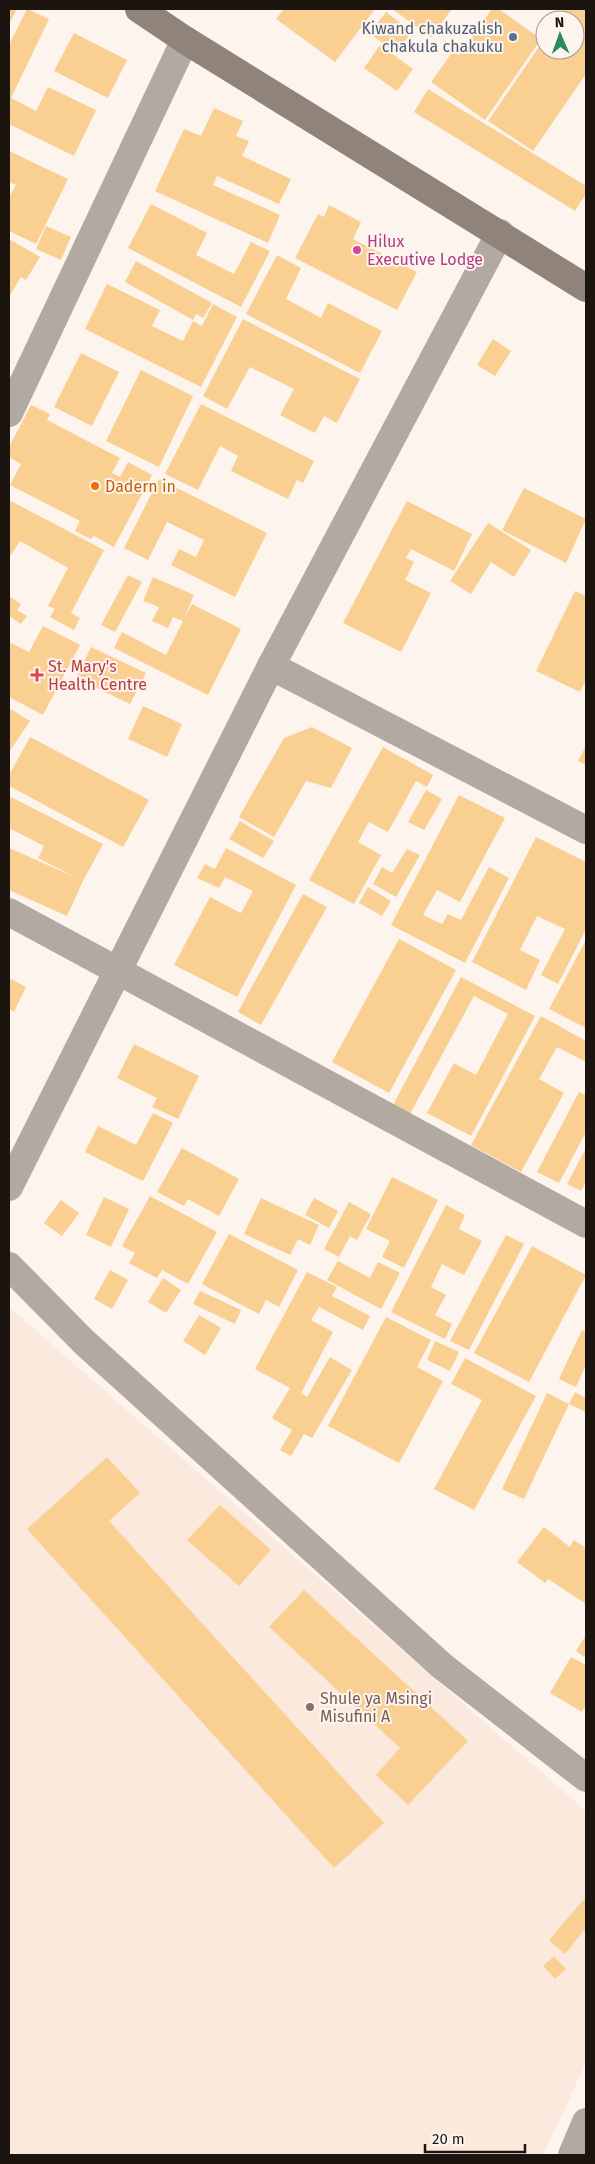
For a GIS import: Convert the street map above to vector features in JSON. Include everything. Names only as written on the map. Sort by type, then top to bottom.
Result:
[{"type":"street","points":[[139,9],[185,40],[500,233],[586,288]]},
{"type":"street","points":[[9,413],[185,40]]},
{"type":"street","points":[[9,1187],[116,970],[271,666],[500,233]]},
{"type":"street","points":[[271,666],[586,830]]},
{"type":"street","points":[[9,912],[586,1224]]},
{"type":"street","points":[[9,1266],[84,1342],[442,1666],[586,1778]]},
{"type":"shaded area","points":[[9,1307],[586,1811],[586,2063],[543,2155],[9,2155]]},
{"type":"building","points":[[9,9],[17,9],[9,24]]},
{"type":"building","points":[[27,9],[49,19],[11,98],[36,111],[48,87],[96,110],[74,156],[9,124],[9,45]]},
{"type":"building","points":[[284,9],[375,9],[335,62],[276,19]]},
{"type":"building","points":[[392,9],[452,9],[431,37]]},
{"type":"building","points":[[492,9],[499,9],[535,35],[535,48],[485,120],[431,82],[453,51],[459,55]]},
{"type":"building","points":[[586,9],[586,74],[533,151],[488,121],[535,53],[535,60],[585,60],[585,10],[564,10]]},
{"type":"building","points":[[386,12],[412,32],[395,53],[370,33]]},
{"type":"building","points":[[74,33],[127,60],[108,98],[54,71]]},
{"type":"building","points":[[380,45],[413,69],[397,91],[364,68]]},
{"type":"building","points":[[428,89],[586,186],[586,194],[575,211],[414,112]]},
{"type":"building","points":[[214,108],[243,121],[236,136],[249,141],[242,156],[291,179],[279,204],[217,176],[213,185],[280,215],[268,243],[155,191],[184,129],[201,136]]},
{"type":"building","points":[[9,151],[68,179],[36,244],[9,231],[9,197],[16,185],[9,182]]},
{"type":"building","points":[[151,204],[207,233],[196,255],[234,274],[251,242],[270,251],[241,307],[128,248]]},
{"type":"building","points":[[329,205],[361,222],[353,239],[417,272],[397,310],[295,258],[318,214],[324,217]]},
{"type":"building","points":[[46,226],[71,237],[61,260],[36,249]]},
{"type":"building","points":[[9,239],[40,257],[26,280],[21,277],[9,297]]},
{"type":"building","points":[[277,255],[301,268],[286,299],[321,318],[328,303],[382,331],[360,373],[246,314]]},
{"type":"building","points":[[136,261],[212,303],[203,318],[196,314],[193,320],[125,282]]},
{"type":"building","points":[[107,284],[160,310],[152,326],[183,341],[193,321],[202,326],[213,304],[237,317],[201,387],[85,329]]},
{"type":"building","points":[[243,319],[360,379],[337,423],[324,416],[315,433],[280,415],[294,389],[250,367],[227,409],[203,396]]},
{"type":"building","points":[[493,339],[511,351],[495,376],[477,365]]},
{"type":"building","points":[[81,353],[119,372],[92,426],[54,407]]},
{"type":"building","points":[[141,370],[193,396],[159,467],[106,441]]},
{"type":"building","points":[[201,404],[314,461],[303,483],[297,480],[288,499],[231,471],[238,456],[220,446],[198,490],[165,474]]},
{"type":"building","points":[[31,405],[50,414],[47,420],[120,458],[112,473],[120,477],[128,462],[152,475],[114,547],[94,536],[91,539],[75,531],[80,521],[10,485],[21,464],[9,457],[9,447]]},
{"type":"building","points":[[159,479],[267,533],[235,597],[171,565],[179,549],[196,557],[204,540],[167,522],[148,560],[124,548]]},
{"type":"building","points":[[524,488],[586,519],[566,563],[502,530]]},
{"type":"building","points":[[9,500],[104,550],[71,613],[80,618],[74,630],[50,617],[55,609],[48,606],[68,568],[20,541],[9,558]]},
{"type":"building","points":[[407,501],[472,534],[454,571],[411,549],[406,558],[414,562],[405,580],[431,593],[401,652],[343,623]]},
{"type":"building","points":[[488,523],[531,550],[514,577],[491,562],[471,594],[450,581]]},
{"type":"building","points":[[128,575],[142,582],[115,632],[101,625]]},
{"type":"building","points":[[153,577],[194,595],[184,618],[192,604],[241,629],[208,695],[114,648],[122,632],[166,655],[183,621],[173,617],[168,628],[152,621],[159,607],[143,601]]},
{"type":"building","points":[[575,591],[586,596],[586,680],[580,692],[536,671]]},
{"type":"building","points":[[9,596],[21,604],[17,610],[27,616],[21,624],[9,616]]},
{"type":"building","name":"St. Mary's Health Centre","points":[[43,626],[80,645],[43,715],[9,697],[9,642],[29,652]]},
{"type":"building","points":[[91,647],[146,673],[130,704],[76,678]]},
{"type":"building","points":[[143,706],[182,724],[167,757],[128,739]]},
{"type":"building","points":[[9,708],[30,721],[9,752]]},
{"type":"building","points":[[312,727],[352,748],[331,788],[306,781],[274,837],[239,817],[284,738]]},
{"type":"building","points":[[30,737],[149,800],[123,847],[9,786],[9,775]]},
{"type":"building","points":[[586,746],[586,765],[578,761]]},
{"type":"building","points":[[383,747],[433,775],[427,787],[416,781],[388,832],[369,822],[358,842],[381,855],[354,904],[309,880]]},
{"type":"building","points":[[426,790],[442,799],[424,830],[408,822]]},
{"type":"building","points":[[459,795],[505,818],[460,902],[437,890],[423,915],[442,924],[448,914],[461,920],[489,867],[509,878],[465,963],[391,925]]},
{"type":"building","points":[[9,796],[103,844],[67,916],[9,890],[9,848],[75,877],[38,858],[44,846],[9,828]]},
{"type":"building","points":[[240,821],[274,841],[263,858],[229,839]]},
{"type":"building","points":[[536,837],[586,862],[586,929],[558,984],[541,975],[565,929],[537,916],[520,950],[540,960],[526,990],[472,962]]},
{"type":"building","points":[[226,848],[296,885],[237,997],[174,965],[210,897],[241,913],[253,891],[225,877],[219,888],[197,878],[205,864],[215,869]]},
{"type":"building","points":[[407,849],[420,855],[396,897],[373,884],[382,867],[392,873]]},
{"type":"building","points":[[368,887],[391,901],[382,916],[359,903]]},
{"type":"building","points":[[303,894],[327,907],[261,1025],[238,1012]]},
{"type":"building","points":[[399,939],[456,970],[389,1093],[332,1062]]},
{"type":"building","points":[[586,940],[586,1028],[549,1009]]},
{"type":"building","points":[[461,977],[535,1016],[471,1136],[427,1113],[454,1063],[476,1075],[508,1014],[474,996],[410,1114],[393,1105]]},
{"type":"building","points":[[9,978],[26,987],[14,1012],[9,1009]]},
{"type":"building","points":[[541,1016],[586,1041],[586,1062],[557,1047],[539,1079],[564,1093],[521,1172],[471,1145]]},
{"type":"building","points":[[134,1044],[199,1076],[178,1119],[152,1107],[157,1098],[117,1078]]},
{"type":"building","points":[[579,1092],[586,1095],[586,1132],[559,1183],[537,1172]]},
{"type":"building","points":[[153,1113],[173,1123],[143,1181],[85,1152],[98,1126],[136,1145]]},
{"type":"building","points":[[182,1148],[239,1179],[219,1216],[188,1199],[184,1206],[157,1192]]},
{"type":"building","points":[[586,1148],[586,1182],[581,1191],[567,1184]]},
{"type":"building","points":[[392,1177],[438,1200],[404,1268],[382,1257],[390,1241],[366,1229]]},
{"type":"building","points":[[150,1196],[217,1232],[188,1284],[162,1270],[157,1278],[129,1263],[135,1253],[122,1246]]},
{"type":"building","points":[[104,1197],[129,1209],[111,1247],[86,1235]]},
{"type":"building","points":[[261,1198],[319,1225],[310,1245],[298,1239],[290,1255],[244,1234]]},
{"type":"building","points":[[314,1198],[338,1211],[329,1228],[305,1215]]},
{"type":"building","points":[[61,1200],[79,1213],[62,1236],[44,1223]]},
{"type":"building","points":[[349,1202],[371,1214],[357,1240],[350,1236],[339,1257],[324,1249]]},
{"type":"building","points":[[446,1205],[465,1215],[459,1229],[482,1241],[464,1275],[442,1264],[431,1287],[446,1295],[435,1315],[452,1324],[445,1339],[391,1312]]},
{"type":"building","points":[[229,1234],[298,1270],[279,1307],[266,1300],[259,1314],[202,1284]]},
{"type":"building","points":[[506,1235],[524,1244],[469,1350],[450,1341]]},
{"type":"building","points":[[532,1246],[586,1275],[529,1382],[474,1353]]},
{"type":"building","points":[[338,1261],[370,1278],[378,1262],[400,1273],[381,1309],[327,1280]]},
{"type":"building","points":[[110,1270],[128,1280],[112,1309],[94,1299]]},
{"type":"building","points":[[307,1272],[337,1287],[332,1296],[370,1316],[363,1330],[319,1307],[311,1320],[333,1332],[301,1393],[307,1397],[330,1357],[352,1370],[312,1438],[304,1434],[291,1456],[280,1450],[292,1430],[272,1418],[290,1388],[255,1369]]},
{"type":"building","points":[[163,1278],[181,1290],[166,1313],[148,1302]]},
{"type":"building","points":[[200,1291],[241,1310],[235,1324],[193,1304]]},
{"type":"building","points":[[199,1315],[221,1328],[205,1355],[183,1341]]},
{"type":"building","points":[[386,1317],[431,1340],[417,1367],[443,1381],[399,1463],[328,1426]]},
{"type":"building","points":[[582,1330],[586,1332],[586,1365],[576,1387],[559,1379]]},
{"type":"building","points":[[435,1341],[459,1352],[450,1371],[427,1360]]},
{"type":"building","points":[[465,1358],[536,1396],[474,1510],[434,1489],[482,1400],[451,1384]]},
{"type":"building","points":[[575,1392],[586,1398],[586,1412],[569,1404]]},
{"type":"building","points":[[547,1393],[569,1404],[524,1499],[502,1489]]},
{"type":"building","points":[[107,1457],[140,1493],[109,1521],[384,1823],[334,1868],[27,1529]]},
{"type":"building","points":[[220,1505],[271,1550],[239,1586],[187,1540]]},
{"type":"building","points":[[544,1527],[570,1547],[574,1540],[586,1548],[586,1604],[548,1579],[545,1583],[517,1562]]},
{"type":"building","points":[[304,1590],[468,1741],[408,1805],[376,1775],[400,1748],[269,1627]]},
{"type":"building","points":[[586,1635],[586,1658],[576,1651]]},
{"type":"building","points":[[571,1657],[586,1665],[586,1705],[582,1712],[550,1693]]},
{"type":"building","points":[[586,1897],[586,1928],[565,1954],[549,1940]]},
{"type":"building","points":[[554,1956],[566,1969],[555,1979],[543,1966]]},
{"type":"place","name":"Kiwand chakuzalish chakula chakuku","points":[[513,37]]},
{"type":"place","name":"Hilux Executive Lodge","points":[[357,250]]},
{"type":"place","name":"Dadern in","points":[[95,486]]},
{"type":"place","name":"St. Mary's Health Centre","points":[[37,675]]},
{"type":"place","name":"Shule ya Msingi Misufini A","points":[[310,1707]]}]
